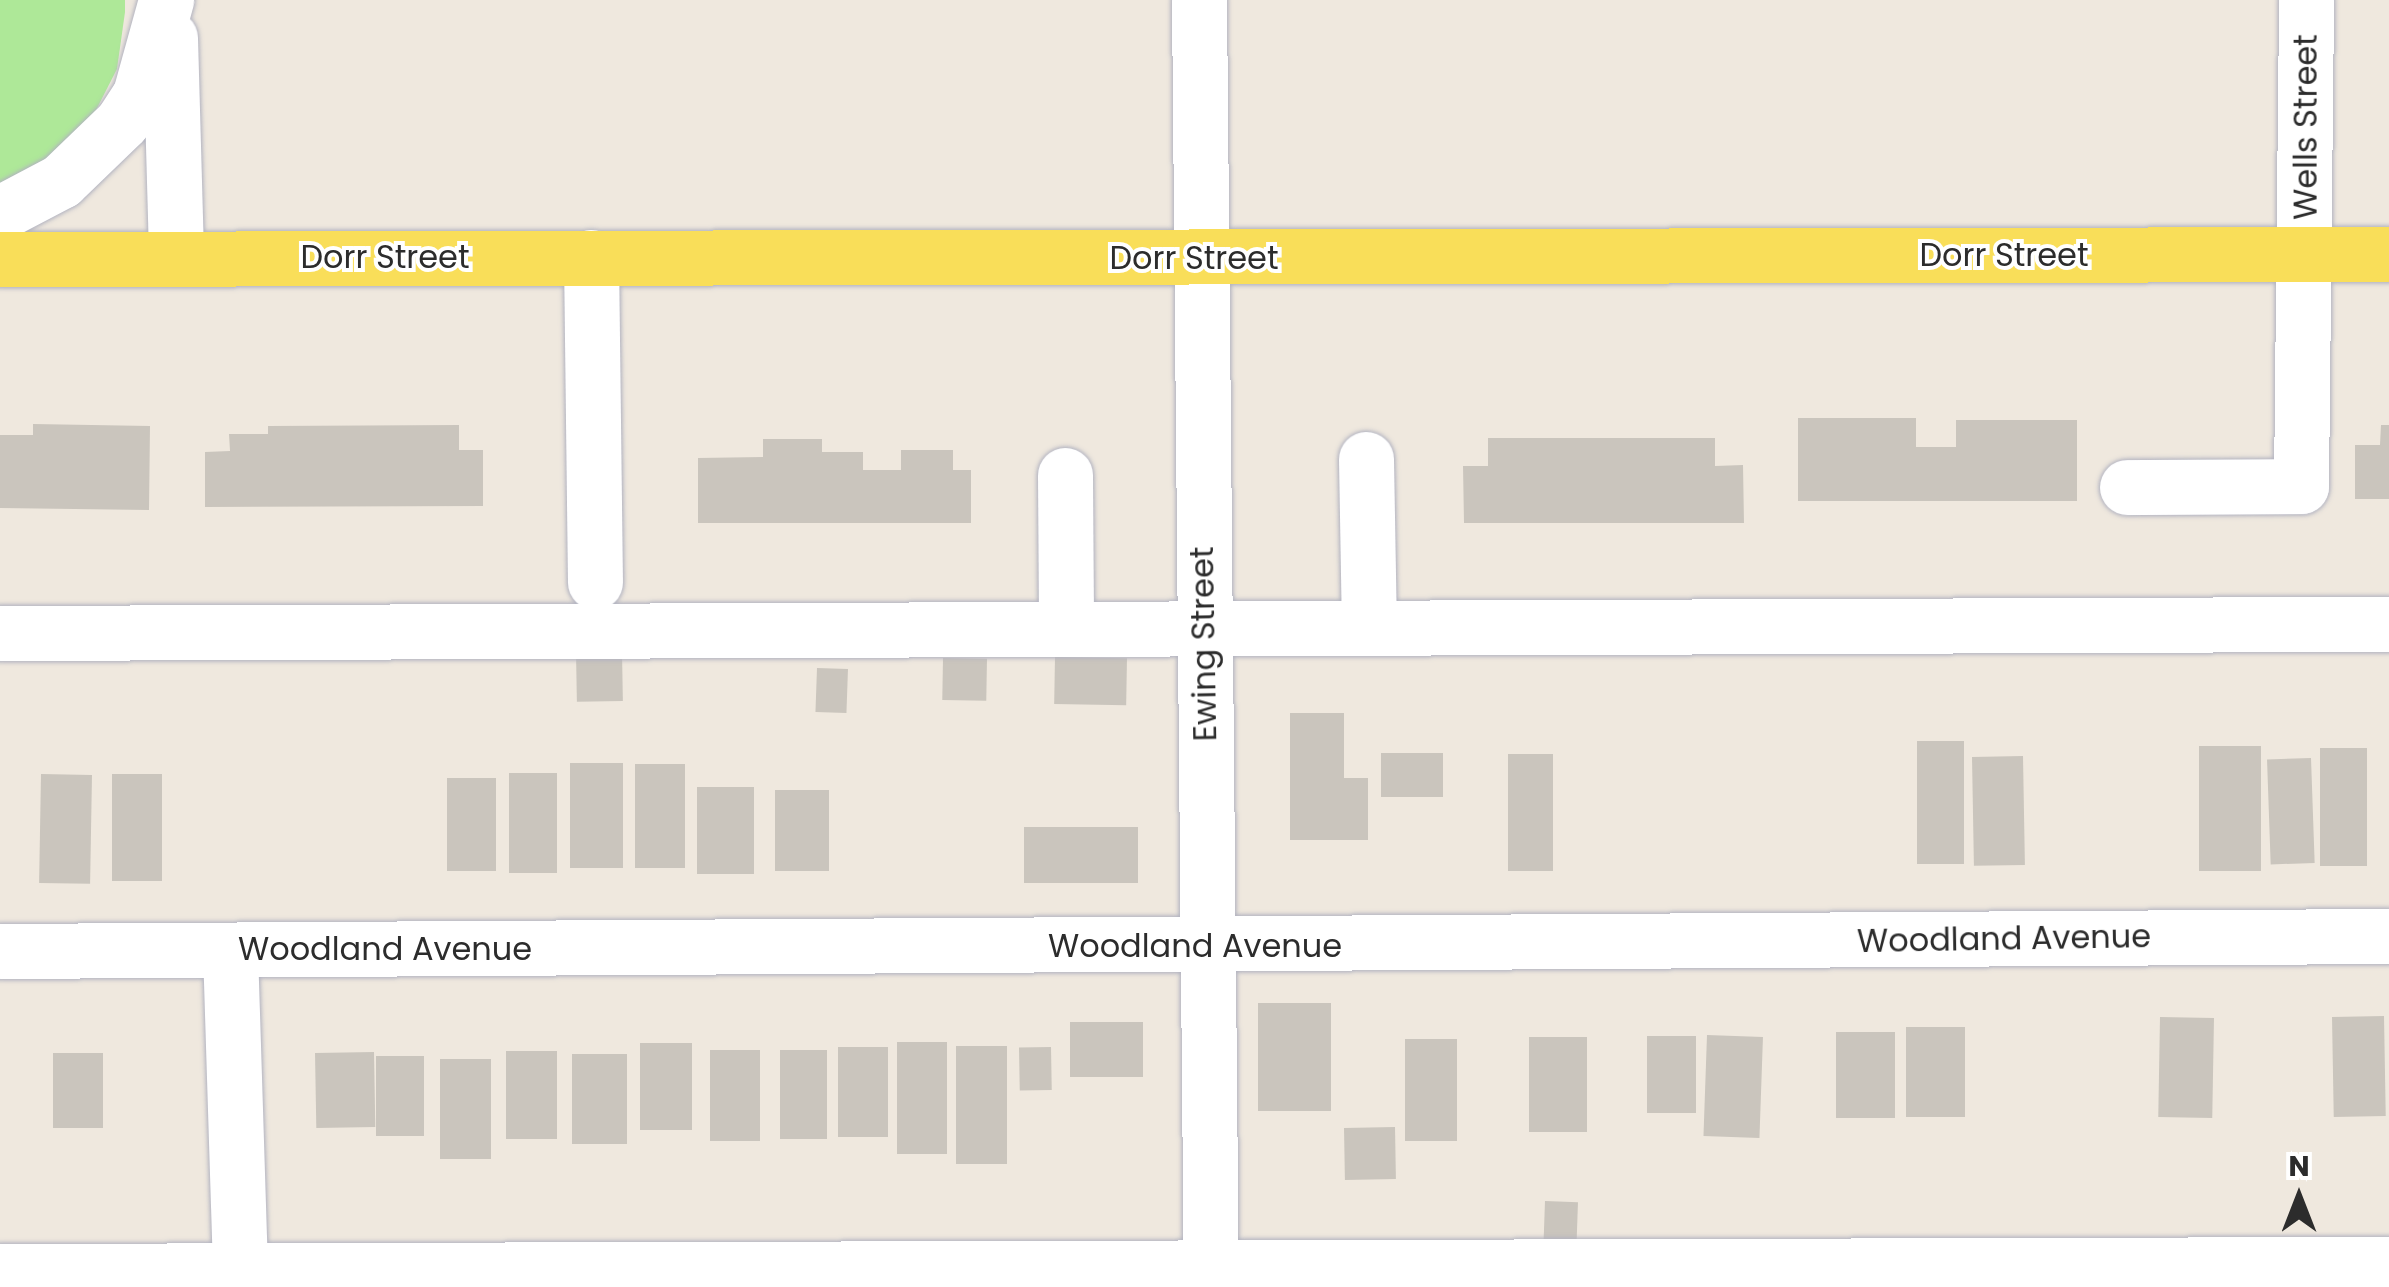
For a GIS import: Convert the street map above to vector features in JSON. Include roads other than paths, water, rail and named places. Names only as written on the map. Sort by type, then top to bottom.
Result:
[{"type":"main road","name":"Dorr Street","points":[[0,259],[2389,254]]},
{"type":"street","points":[[0,214],[61,182],[122,122],[146,78],[168,0]]},
{"type":"street","points":[[168,0],[176,257]]},
{"type":"street","name":"Ewing Street","points":[[1200,0],[1211,1279]]},
{"type":"street","name":"Wells Street","points":[[2126,486],[2301,486],[2306,0]]},
{"type":"street","points":[[591,257],[595,582]]},
{"type":"street","points":[[1366,459],[1369,627]]},
{"type":"street","points":[[1065,475],[1066,628]]},
{"type":"street","points":[[0,633],[2389,624]]},
{"type":"street","name":"Woodland Avenue","points":[[0,951],[2389,936]]},
{"type":"street","points":[[230,950],[240,1271]]},
{"type":"street","points":[[0,1271],[1211,1279],[2389,1264]]}]
